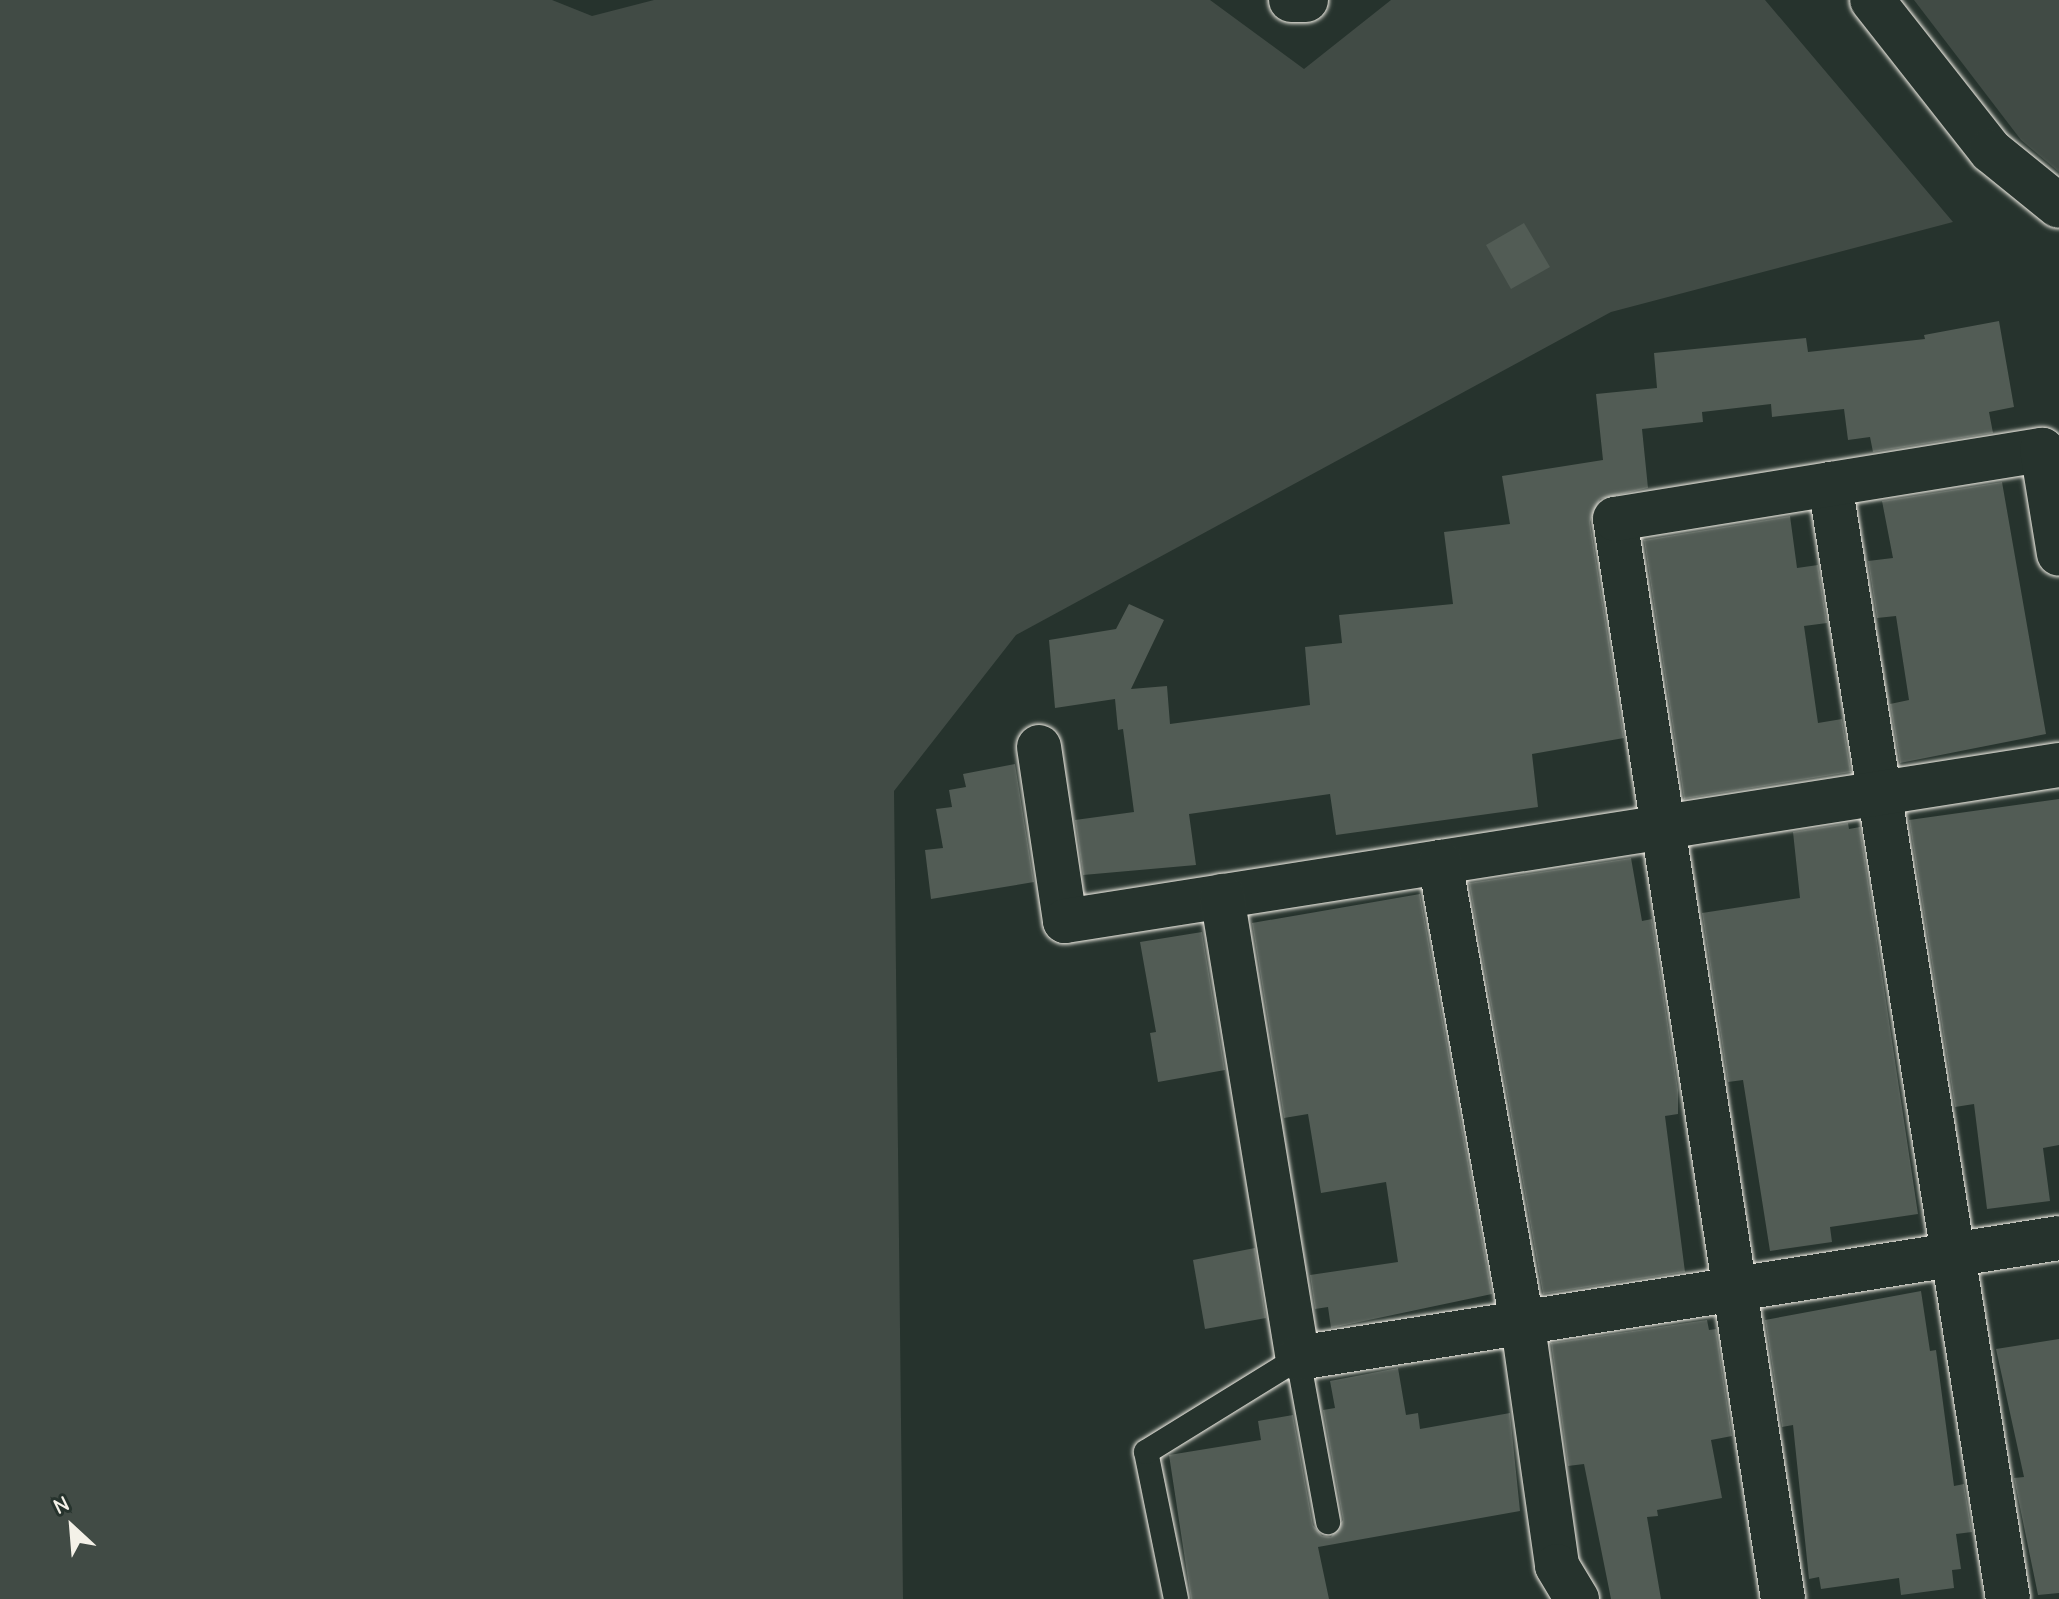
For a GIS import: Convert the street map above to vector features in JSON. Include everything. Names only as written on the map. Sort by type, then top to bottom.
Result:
[{"type":"street","points":[[1291,0],[1306,0]]},
{"type":"street","points":[[1872,0],[1991,151],[2059,206]]},
{"type":"street","points":[[1783,1599],[1737,1285],[1615,519],[2042,450],[2059,554]]},
{"type":"street","points":[[1830,484],[2008,1599]]},
{"type":"street","points":[[1039,747],[1065,921],[2059,765]]},
{"type":"street","points":[[1440,862],[1523,1326],[1557,1566],[1577,1599]]},
{"type":"street","points":[[1222,896],[1298,1358],[1523,1326],[1737,1285],[1955,1256],[2059,1238]]},
{"type":"lane","points":[[1176,1599],[1146,1452],[1298,1358],[1328,1522]]},
{"type":"shaded area","points":[[0,0],[552,0],[592,16],[654,0],[1210,0],[1304,69],[1391,0],[1765,0],[1953,222],[1611,312],[1016,635],[894,791],[903,1599],[0,1599]]},
{"type":"shaded area","points":[[1914,0],[2059,0],[2059,172],[2021,140]]},
{"type":"building","points":[[1524,223],[1550,267],[1511,289],[1486,245]]},
{"type":"building","points":[[1999,321],[2014,407],[1989,412],[1993,433],[1873,452],[1870,437],[1848,440],[1844,409],[1772,417],[1771,404],[1702,412],[1703,422],[1642,429],[1648,488],[1600,499],[1590,522],[1624,738],[1532,754],[1538,807],[1336,835],[1330,794],[1189,814],[1196,865],[1083,875],[1075,820],[1134,812],[1123,729],[1118,730],[1115,699],[1055,708],[1049,640],[1116,629],[1129,604],[1164,620],[1131,689],[1167,686],[1170,724],[1310,705],[1305,647],[1342,643],[1339,615],[1453,604],[1444,532],[1510,524],[1502,476],[1603,460],[1596,394],[1657,388],[1654,353],[1806,338],[1808,352],[1925,339],[1924,335]]},
{"type":"building","points":[[2002,482],[2046,734],[1900,763],[1890,704],[1909,700],[1896,616],[1877,618],[1868,561],[1893,558],[1882,501]]},
{"type":"building","points":[[1790,516],[1797,568],[1818,565],[1827,623],[1804,626],[1818,723],[1842,719],[1851,772],[1684,799],[1644,540]]},
{"type":"building","points":[[1015,764],[1034,882],[931,899],[925,850],[943,848],[936,809],[952,807],[949,790],[966,787],[963,774]]},
{"type":"building","points":[[2059,799],[2059,1145],[2043,1148],[2050,1201],[1987,1209],[1974,1104],[1955,1107],[1909,820]]},
{"type":"building","points":[[1848,823],[1849,829],[1860,827],[1918,1214],[1830,1227],[1832,1242],[1770,1251],[1743,1080],[1728,1082],[1702,913],[1800,898],[1793,832]]},
{"type":"building","points":[[1631,858],[1642,921],[1652,919],[1678,1090],[1678,1114],[1665,1116],[1685,1272],[1543,1294],[1469,883]]},
{"type":"building","points":[[1420,894],[1492,1294],[1331,1328],[1328,1307],[1315,1309],[1310,1275],[1398,1262],[1386,1182],[1321,1193],[1308,1114],[1284,1118],[1252,923]]},
{"type":"building","points":[[1202,932],[1225,1070],[1158,1082],[1150,1033],[1156,1032],[1140,942]]},
{"type":"building","points":[[1255,1248],[1266,1318],[1205,1329],[1193,1260]]},
{"type":"building","points":[[1921,1291],[1930,1351],[1936,1350],[1954,1486],[1964,1484],[1972,1532],[1956,1534],[1961,1569],[1952,1570],[1954,1588],[1901,1595],[1899,1578],[1821,1589],[1819,1577],[1809,1579],[1793,1425],[1782,1427],[1765,1320]]},
{"type":"building","points":[[1707,1320],[1709,1330],[1716,1329],[1732,1436],[1711,1440],[1722,1498],[1657,1510],[1658,1516],[1647,1517],[1661,1599],[1611,1599],[1584,1464],[1568,1466],[1551,1343]]},
{"type":"building","points":[[2059,1339],[2059,1593],[2038,1595],[2014,1478],[2024,1477],[1996,1349]]},
{"type":"building","points":[[1398,1368],[1406,1415],[1418,1413],[1420,1429],[1510,1413],[1520,1511],[1318,1547],[1329,1599],[1191,1599],[1169,1455],[1261,1440],[1258,1421],[1293,1415],[1313,1525],[1322,1536],[1331,1537],[1343,1520],[1323,1410],[1335,1408],[1330,1381]]}]
